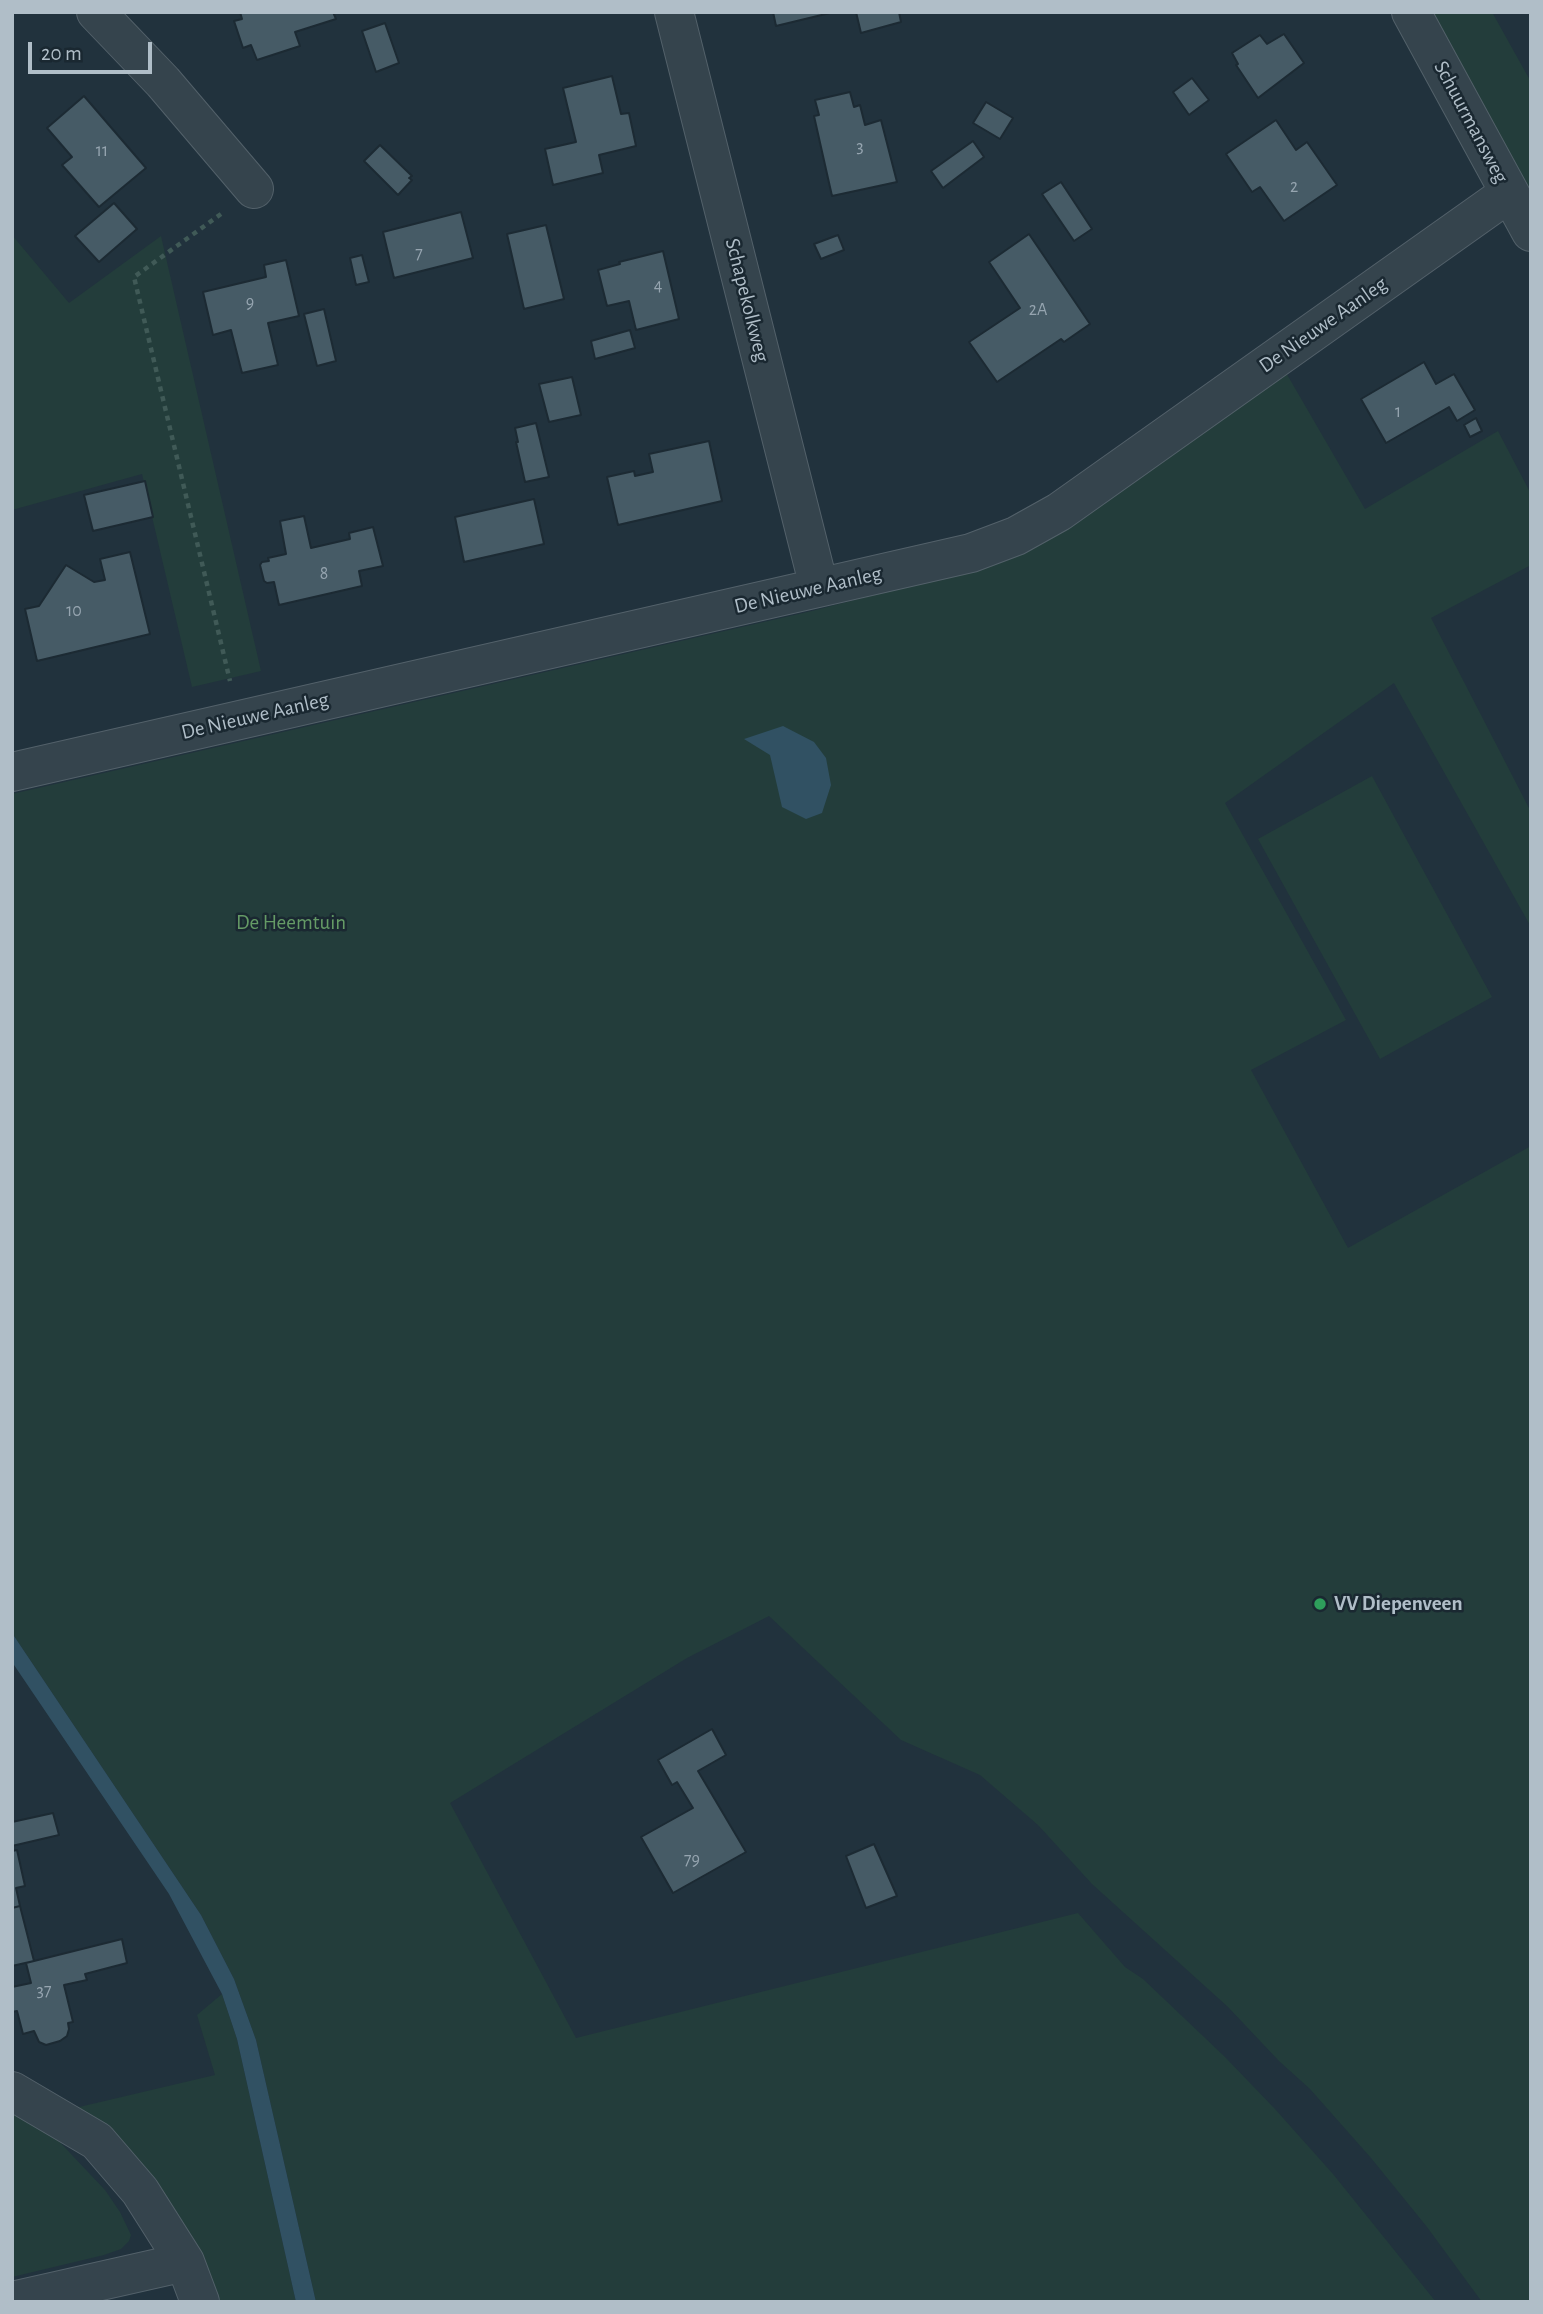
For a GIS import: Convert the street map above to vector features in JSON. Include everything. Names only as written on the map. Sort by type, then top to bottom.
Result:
[{"type":"street","points":[[96,12],[163,82],[254,189]]},
{"type":"street","name":"Schapekolkweg","points":[[674,12],[819,587]]},
{"type":"street","name":"Schuurmansweg","points":[[1411,12],[1531,232]]},
{"type":"street","name":"De Nieuwe Aanleg","points":[[12,772],[971,553],[1016,536],[1059,512],[1509,193]]},
{"type":"street","points":[[12,2091],[97,2141],[140,2191],[184,2262],[200,2302]]},
{"type":"street","points":[[12,2301],[184,2262]]},
{"type":"path","points":[[239,720],[134,277],[254,189]]},
{"type":"green space","points":[[1426,12],[1492,12],[1531,82],[1531,201]]},
{"type":"green space","points":[[12,235],[69,303],[161,236],[261,671],[192,687],[142,474],[12,510]]},
{"type":"green space","name":"De Heemtuin","points":[[1285,371],[1365,509],[1498,431],[1531,494],[1531,565],[1431,618],[1531,812],[1531,927],[1394,683],[1225,803],[1346,1020],[1251,1070],[1348,1248],[1531,1146],[1531,2302],[1482,2302],[1427,2227],[1371,2158],[1310,2089],[1279,2061],[1228,2007],[1092,1884],[1038,1825],[980,1775],[901,1740],[769,1616],[687,1658],[450,1803],[576,2038],[1078,1913],[1125,1967],[1143,1979],[1275,2109],[1333,2174],[1436,2302],[316,2302],[256,2040],[234,1979],[201,1915],[12,1633],[12,794],[812,611],[975,569],[1033,549],[1146,464]]},
{"type":"green space","points":[[1372,776],[1492,997],[1380,1059],[1258,839]]},
{"type":"green space","points":[[222,1994],[237,2039],[296,2302],[219,2302],[181,2223],[75,2108],[215,2075],[197,2015]]},
{"type":"green space","points":[[12,2108],[54,2136],[105,2190],[131,2235],[121,2249],[12,2277]]},
{"type":"water","points":[[783,726],[814,742],[826,758],[831,785],[822,813],[806,819],[782,807],[770,755],[744,739]]},
{"type":"water","points":[[12,1633],[201,1915],[234,1979],[256,2040],[316,2302],[296,2302],[237,2039],[222,1994],[169,1894],[12,1662]]},
{"type":"building","points":[[240,12],[333,12],[336,19],[295,32],[300,46],[257,60],[251,45],[243,48],[234,21],[242,19]]},
{"type":"building","points":[[773,12],[834,12],[776,26]]},
{"type":"building","points":[[856,12],[899,12],[901,22],[861,33]]},
{"type":"building","points":[[385,23],[399,63],[376,72],[362,31]]},
{"type":"building","points":[[1284,34],[1304,63],[1258,98],[1236,65],[1238,64],[1232,53],[1260,35],[1267,44]]},
{"type":"building","points":[[612,76],[621,114],[629,113],[636,146],[599,155],[603,173],[553,185],[545,149],[576,142],[563,88]]},
{"type":"building","points":[[1192,78],[1209,100],[1189,115],[1173,92]]},
{"type":"building","points":[[850,92],[854,107],[860,105],[865,125],[881,120],[897,182],[832,196],[814,116],[819,115],[815,100]]},
{"type":"building","points":[[84,96],[146,168],[99,207],[62,165],[72,157],[47,128]]},
{"type":"building","points":[[986,102],[1013,118],[1000,139],[973,123]]},
{"type":"building","points":[[1276,120],[1296,150],[1307,142],[1337,185],[1284,221],[1260,187],[1252,192],[1226,154]]},
{"type":"building","points":[[973,141],[984,157],[943,188],[931,171]]},
{"type":"building","points":[[380,145],[412,176],[409,178],[412,180],[398,195],[364,161]]},
{"type":"building","points":[[1061,182],[1092,229],[1074,241],[1042,194]]},
{"type":"building","points":[[114,203],[137,229],[99,262],[75,236]]},
{"type":"building","points":[[461,212],[473,258],[394,278],[383,232]]},
{"type":"building","points":[[546,225],[564,299],[524,309],[507,234]]},
{"type":"building","points":[[1029,234],[1090,324],[1064,342],[1061,339],[997,382],[969,342],[1020,308],[989,262]]},
{"type":"building","points":[[838,235],[844,250],[821,259],[814,244]]},
{"type":"building","points":[[663,251],[679,319],[636,330],[629,301],[607,306],[598,270]]},
{"type":"building","points":[[362,255],[369,282],[356,285],[350,258]]},
{"type":"building","points":[[286,260],[299,316],[268,323],[278,365],[242,373],[231,330],[213,335],[203,292],[266,277],[264,265]]},
{"type":"building","points":[[324,309],[336,361],[317,366],[304,314]]},
{"type":"building","points":[[630,330],[635,348],[595,359],[591,341]]},
{"type":"building","points":[[1424,362],[1436,384],[1454,374],[1475,410],[1457,421],[1449,407],[1386,443],[1361,399]]},
{"type":"building","points":[[572,377],[581,415],[549,422],[539,384]]},
{"type":"building","points":[[1476,418],[1482,431],[1470,437],[1464,425]]},
{"type":"building","points":[[536,423],[549,477],[525,482],[515,428]]},
{"type":"building","points":[[709,441],[722,501],[618,525],[607,477],[634,471],[635,476],[653,472],[649,454]]},
{"type":"building","points":[[145,481],[153,517],[93,531],[84,495]]},
{"type":"building","points":[[534,499],[544,544],[464,562],[455,517]]},
{"type":"building","points":[[304,516],[311,548],[350,539],[349,533],[373,527],[383,566],[359,571],[362,586],[279,605],[274,582],[264,581],[260,565],[269,561],[268,558],[286,554],[280,521]]},
{"type":"building","points":[[130,552],[150,634],[37,661],[25,609],[39,606],[66,565],[94,582],[105,580],[100,559]]},
{"type":"building","points":[[712,1729],[726,1755],[698,1771],[746,1852],[673,1893],[641,1837],[693,1808],[677,1782],[672,1785],[658,1760]]},
{"type":"building","points":[[53,1813],[59,1835],[12,1846],[12,1822]]},
{"type":"building","points":[[874,1844],[897,1896],[866,1908],[846,1856]]},
{"type":"building","points":[[17,1850],[25,1886],[16,1888],[20,1906],[12,1908],[12,1851]]},
{"type":"building","points":[[20,1906],[34,1961],[12,1966],[12,1908]]},
{"type":"building","points":[[122,1939],[127,1963],[85,1974],[87,1980],[64,1985],[73,2022],[68,2023],[67,2036],[46,2045],[39,2042],[34,2031],[23,2034],[17,2011],[12,2012],[12,1987],[31,1983],[26,1963]]},
{"type":"place","name":"VV Diepenveen","points":[[1320,1604]]}]
